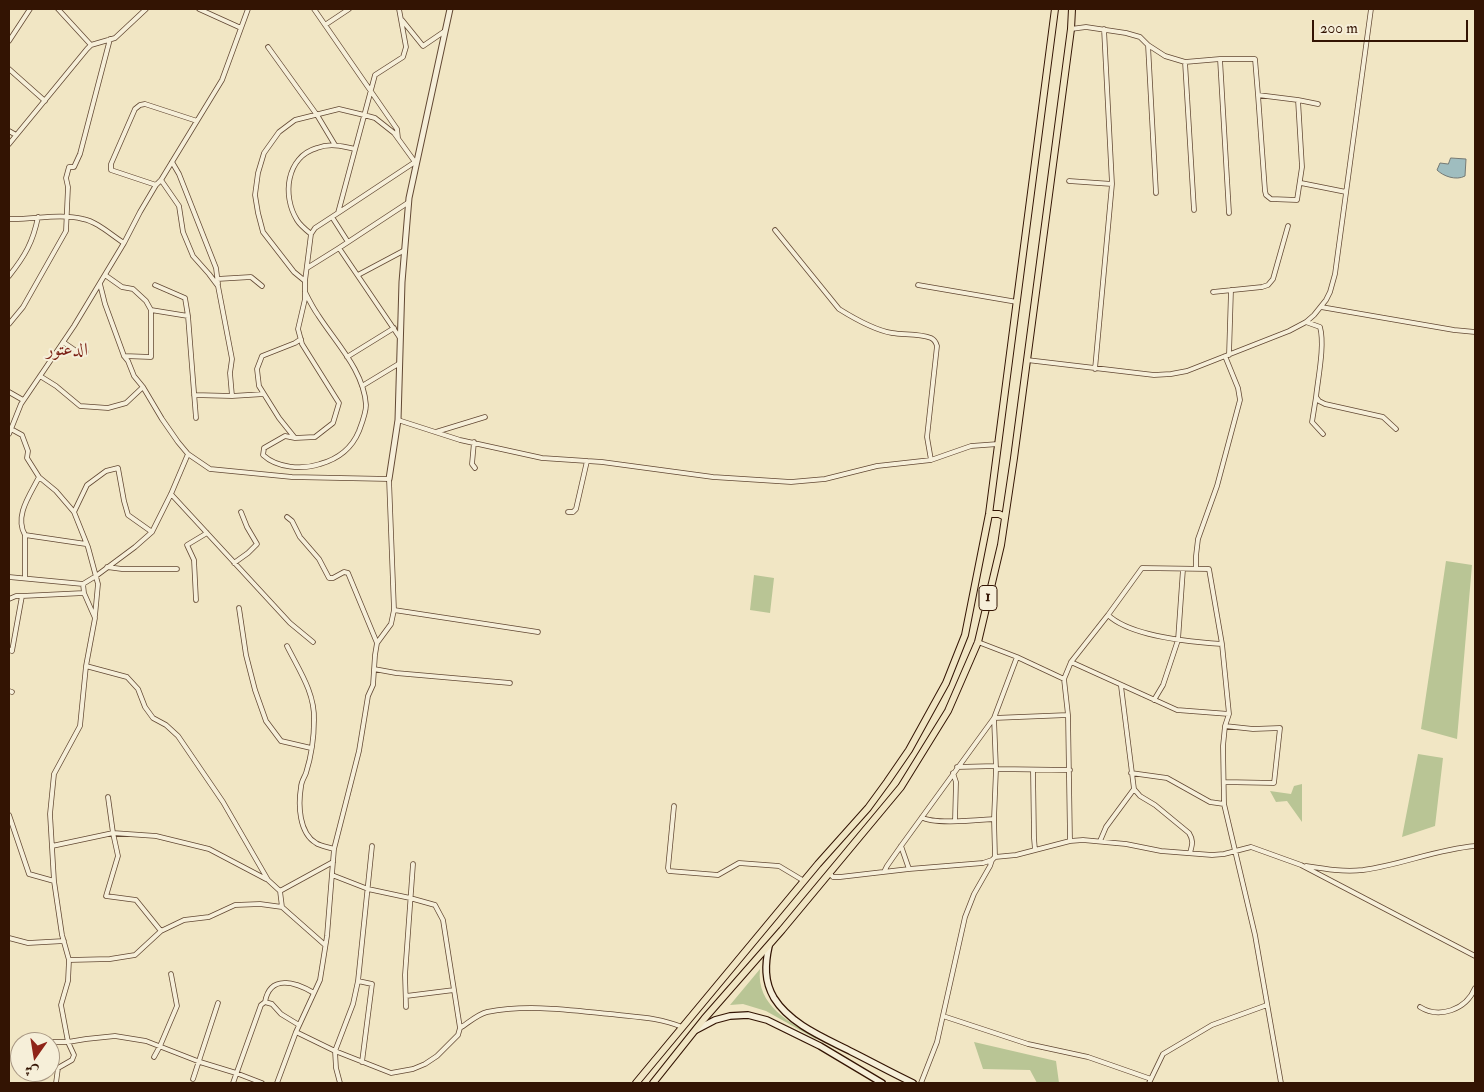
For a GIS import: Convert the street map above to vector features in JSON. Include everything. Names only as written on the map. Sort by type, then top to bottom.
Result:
[{"type":"main road","name":"1","points":[[636,1083],[804,880],[868,808],[909,750],[946,683],[965,635],[989,514],[1055,9]]},
{"type":"main road","name":"1","points":[[653,1083],[901,787],[948,711],[978,642],[1001,545],[1071,29],[1072,9]]},
{"type":"main road","points":[[989,514],[999,514],[1005,517]]},
{"type":"main road","points":[[868,808],[879,815]]},
{"type":"main road","points":[[768,946],[766,977],[775,999],[786,1012],[802,1025],[823,1037],[913,1083]]},
{"type":"main road","points":[[696,1030],[715,1020],[730,1016],[748,1016],[767,1020],[820,1046],[882,1083]]},
{"type":"main road","points":[[820,1046],[823,1037]]},
{"type":"street","points":[[9,40],[30,9]]},
{"type":"street","points":[[58,9],[91,45]]},
{"type":"street","points":[[138,9],[142,12]]},
{"type":"street","points":[[9,144],[72,65],[91,45],[115,38],[146,9]]},
{"type":"street","points":[[200,9],[241,28]]},
{"type":"street","points":[[56,1083],[58,1068],[72,1060],[74,1055],[68,1042],[60,1005],[68,981],[69,960],[54,881],[50,814],[54,774],[80,726],[86,666],[95,618],[98,584],[74,512],[56,491],[38,477],[26,458],[28,451],[22,435],[10,432],[23,400],[100,284],[156,185],[161,180],[222,80],[248,9]]},
{"type":"street","points":[[314,9],[397,129],[398,138]]},
{"type":"street","points":[[325,25],[348,9]]},
{"type":"street","points":[[338,213],[374,76],[403,57],[406,47],[399,9]]},
{"type":"street","points":[[307,268],[409,200],[450,12],[444,9]]},
{"type":"street","points":[[1027,360],[1154,375],[1171,374],[1187,371],[1289,331],[1306,322],[1321,307],[1330,292],[1335,274],[1372,9]]},
{"type":"street","points":[[400,18],[423,46],[445,30]]},
{"type":"street","points":[[1071,29],[1086,27],[1126,32],[1140,37],[1148,45],[1166,56],[1185,62],[1255,59],[1266,195],[1271,199],[1297,200],[1302,167],[1298,100]]},
{"type":"street","points":[[1095,368],[1112,184],[1104,29]]},
{"type":"street","points":[[10,321],[22,307],[66,231],[68,187],[66,178],[69,167],[74,168],[80,154],[110,39]]},
{"type":"street","points":[[1148,45],[1156,193]]},
{"type":"street","points":[[268,47],[317,115],[335,145]]},
{"type":"street","points":[[1220,59],[1229,213]]},
{"type":"street","points":[[1185,62],[1194,210]]},
{"type":"street","points":[[9,69],[45,101]]},
{"type":"street","points":[[1258,95],[1318,104]]},
{"type":"street","points":[[156,185],[111,170],[111,164],[135,109],[140,104],[145,104],[197,122]]},
{"type":"street","points":[[305,281],[294,272],[263,232],[255,195],[258,173],[264,152],[279,132],[295,120],[339,109],[375,118],[394,132],[415,162],[409,200],[402,282],[398,420],[389,479],[394,610],[391,624],[377,643]]},
{"type":"street","points":[[9,131],[16,135]]},
{"type":"street","points":[[310,234],[297,221],[291,206],[288,188],[290,173],[300,157],[316,148],[335,145],[355,149]]},
{"type":"street","points":[[172,162],[179,174],[216,268],[232,359],[230,373],[232,396]]},
{"type":"street","points":[[305,292],[318,316],[357,372],[366,406],[363,422],[357,436],[346,451],[334,460],[313,466],[301,467],[269,461],[263,455],[264,448],[285,436],[295,438],[315,436],[333,423],[339,402],[302,344],[298,329],[305,298],[305,292],[305,281],[310,234],[315,228],[415,162]]},
{"type":"street","points":[[161,180],[179,206],[183,232],[193,256],[210,274],[218,286]]},
{"type":"street","points":[[1069,181],[1112,184]]},
{"type":"street","points":[[1300,183],[1346,192]]},
{"type":"street","points":[[9,276],[28,249],[34,236],[38,217]]},
{"type":"street","points":[[9,219],[67,217],[84,219],[98,225],[124,244]]},
{"type":"street","points":[[332,217],[348,242]]},
{"type":"street","points":[[1213,292],[1264,287],[1270,283],[1274,277],[1288,226]]},
{"type":"street","points":[[775,230],[839,309],[882,330],[926,336],[936,342],[927,437],[931,460]]},
{"type":"street","points":[[339,248],[400,338]]},
{"type":"street","points":[[358,275],[405,250]]},
{"type":"street","points":[[105,275],[122,287],[133,289],[146,301],[151,310],[151,357],[124,356]]},
{"type":"street","points":[[217,279],[251,277],[262,286]]},
{"type":"street","points":[[100,284],[105,304],[124,356],[134,376],[143,387],[162,420],[188,454],[210,469],[292,477],[389,479]]},
{"type":"street","points":[[155,285],[185,298],[196,418]]},
{"type":"street","points":[[918,286],[1017,302]]},
{"type":"street","points":[[1196,569],[1198,540],[1217,486],[1240,400],[1227,355],[1231,290]]},
{"type":"street","points":[[1321,307],[1475,332]]},
{"type":"street","points":[[151,310],[188,316]]},
{"type":"street","points":[[1306,322],[1320,327],[1321,333],[1322,345],[1312,422],[1323,434]]},
{"type":"street","points":[[347,358],[394,328]]},
{"type":"street","points":[[295,438],[258,386],[258,369],[262,356],[301,339]]},
{"type":"street","points":[[63,342],[76,351],[86,352]]},
{"type":"street","points":[[362,386],[400,363]]},
{"type":"street","points":[[40,376],[56,386],[80,406],[108,408],[126,403],[143,387]]},
{"type":"street","points":[[9,392],[23,400]]},
{"type":"street","points":[[194,395],[232,396],[264,394]]},
{"type":"street","points":[[1316,397],[1325,404],[1383,417],[1396,429]]},
{"type":"street","points":[[436,432],[485,417]]},
{"type":"street","points":[[398,420],[460,440],[542,458],[587,461],[713,477],[791,482],[825,479],[877,466],[931,460],[971,446],[998,444]]},
{"type":"street","points":[[474,442],[472,464],[475,468]]},
{"type":"street","points":[[9,577],[83,584],[96,576],[152,532],[188,454]]},
{"type":"street","points":[[568,512],[573,512],[576,509],[587,461]]},
{"type":"street","points":[[74,512],[87,485],[106,471],[118,468],[128,515],[152,532]]},
{"type":"street","points":[[25,578],[25,536],[22,530],[21,518],[38,477]]},
{"type":"street","points":[[171,494],[290,623],[312,642]]},
{"type":"street","points":[[234,563],[257,544],[241,512]]},
{"type":"street","points":[[277,1083],[296,1032],[320,980],[334,849],[359,751],[368,696],[373,686],[377,643],[349,575],[344,572],[329,578],[319,560],[300,537],[292,520],[286,517]]},
{"type":"street","points":[[196,600],[194,560],[187,545],[207,533]]},
{"type":"street","points":[[25,536],[86,544]]},
{"type":"street","points":[[107,567],[122,569],[177,569]]},
{"type":"street","points":[[1070,841],[1068,714],[1064,679],[1071,662],[1142,568],[1209,568],[1222,644],[1229,714],[1225,726],[1223,760],[1224,804],[1255,934],[1281,1083]]},
{"type":"street","points":[[1154,700],[1163,685],[1178,640],[1183,568]]},
{"type":"street","points":[[83,584],[84,592],[95,618]]},
{"type":"street","points":[[9,599],[16,596],[84,592]]},
{"type":"street","points":[[9,650],[12,651],[22,596]]},
{"type":"street","points":[[239,608],[246,655],[255,690],[266,721],[281,741],[311,748]]},
{"type":"street","points":[[394,610],[538,632]]},
{"type":"street","points":[[1108,615],[1116,622],[1145,632],[1178,640],[1222,644]]},
{"type":"street","points":[[978,642],[1064,679]]},
{"type":"street","points":[[287,646],[311,694],[314,720],[311,748],[301,785],[302,819],[306,835],[317,844],[334,849]]},
{"type":"street","points":[[884,872],[886,866],[994,718],[1016,657]]},
{"type":"street","points":[[1071,662],[1177,710],[1229,714]]},
{"type":"street","points":[[86,666],[127,677],[138,689],[145,707],[153,718],[166,725],[178,736],[223,802],[268,880],[280,892],[282,907]]},
{"type":"street","points":[[374,669],[396,673],[510,683]]},
{"type":"street","points":[[1121,686],[1134,789],[1140,796],[1155,805],[1190,833],[1193,838],[1190,853]]},
{"type":"street","points":[[994,718],[1068,714]]},
{"type":"street","points":[[921,1083],[937,1042],[965,917],[974,894],[994,858],[996,768],[994,718]]},
{"type":"street","points":[[1224,782],[1274,782],[1280,728],[1253,729],[1225,726]]},
{"type":"street","points":[[957,767],[1070,770]]},
{"type":"street","points":[[1033,770],[1034,838],[1036,850]]},
{"type":"street","points":[[953,773],[956,782],[956,821]]},
{"type":"street","points":[[1131,774],[1167,778],[1210,802],[1224,804]]},
{"type":"street","points":[[1100,841],[1106,827],[1134,789]]},
{"type":"street","points":[[108,797],[118,856],[106,896],[136,900],[161,931]]},
{"type":"street","points":[[674,806],[669,871],[718,875],[739,863],[779,866],[804,880]]},
{"type":"street","points":[[9,815],[29,874],[54,881]]},
{"type":"street","points":[[922,816],[926,820],[994,819]]},
{"type":"street","points":[[52,846],[113,833],[156,836],[209,849],[268,880]]},
{"type":"street","points":[[830,874],[840,877],[983,863],[994,858],[1016,856],[1070,841],[1083,840],[1161,851],[1212,855],[1251,847],[1301,865],[1475,956]]},
{"type":"street","points":[[340,1083],[336,1068],[335,1052],[353,1004],[358,981],[372,846]]},
{"type":"street","points":[[901,846],[909,869]]},
{"type":"street","points":[[1301,865],[1340,871],[1362,870],[1386,866],[1461,847],[1475,846]]},
{"type":"street","points":[[280,892],[333,861]]},
{"type":"street","points":[[406,1007],[405,975],[413,864]]},
{"type":"street","points":[[296,1032],[335,1052],[391,1073],[413,1070],[425,1064],[437,1056],[458,1035],[460,1028],[442,920],[435,905],[368,889],[332,875]]},
{"type":"street","points":[[69,960],[110,959],[134,955],[161,931],[184,920],[209,917],[235,905],[260,904],[282,907],[325,945]]},
{"type":"street","points":[[9,938],[28,943],[64,941]]},
{"type":"street","points":[[154,1057],[177,1006],[172,974]]},
{"type":"street","points":[[358,981],[372,984],[362,1062]]},
{"type":"street","points":[[266,1002],[267,992],[274,985],[285,983],[297,985],[314,993]]},
{"type":"street","points":[[1420,1007],[1427,1012],[1445,1013],[1466,1002],[1473,994],[1475,988]]},
{"type":"street","points":[[406,996],[454,990]]},
{"type":"street","points":[[266,1002],[272,1004],[281,1014],[299,1025]]},
{"type":"street","points":[[233,1083],[261,1005],[266,1002]]},
{"type":"street","points":[[193,1079],[218,1003]]},
{"type":"street","points":[[942,1016],[1028,1044],[1088,1057],[1150,1081],[1163,1054],[1212,1024],[1267,1005]]},
{"type":"street","points":[[460,1028],[484,1012],[519,1008],[559,1008],[650,1018],[667,1021],[682,1027]]},
{"type":"street","points":[[60,1042],[115,1036],[146,1041],[262,1083]]},
{"type":"green space","points":[[1446,561],[1472,565],[1457,739],[1421,729]]},
{"type":"green space","points":[[754,575],[774,578],[770,613],[750,610]]},
{"type":"green space","points":[[1418,754],[1443,758],[1435,826],[1402,837]]},
{"type":"green space","points":[[1302,784],[1302,822],[1287,801],[1276,802],[1270,791],[1291,794],[1294,786]]},
{"type":"green space","points":[[760,969],[760,982],[763,993],[769,1003],[786,1019],[816,1039],[766,1011],[743,1004],[730,1005]]},
{"type":"green space","points":[[974,1042],[1056,1061],[1059,1083],[1037,1083],[1030,1070],[983,1069]]},
{"type":"water","points":[[1451,158],[1466,159],[1465,176],[1458,178],[1450,177],[1437,170],[1440,163],[1448,164]]},
{"type":"district","name":"الدعتور","points":[[67,351]]}]
